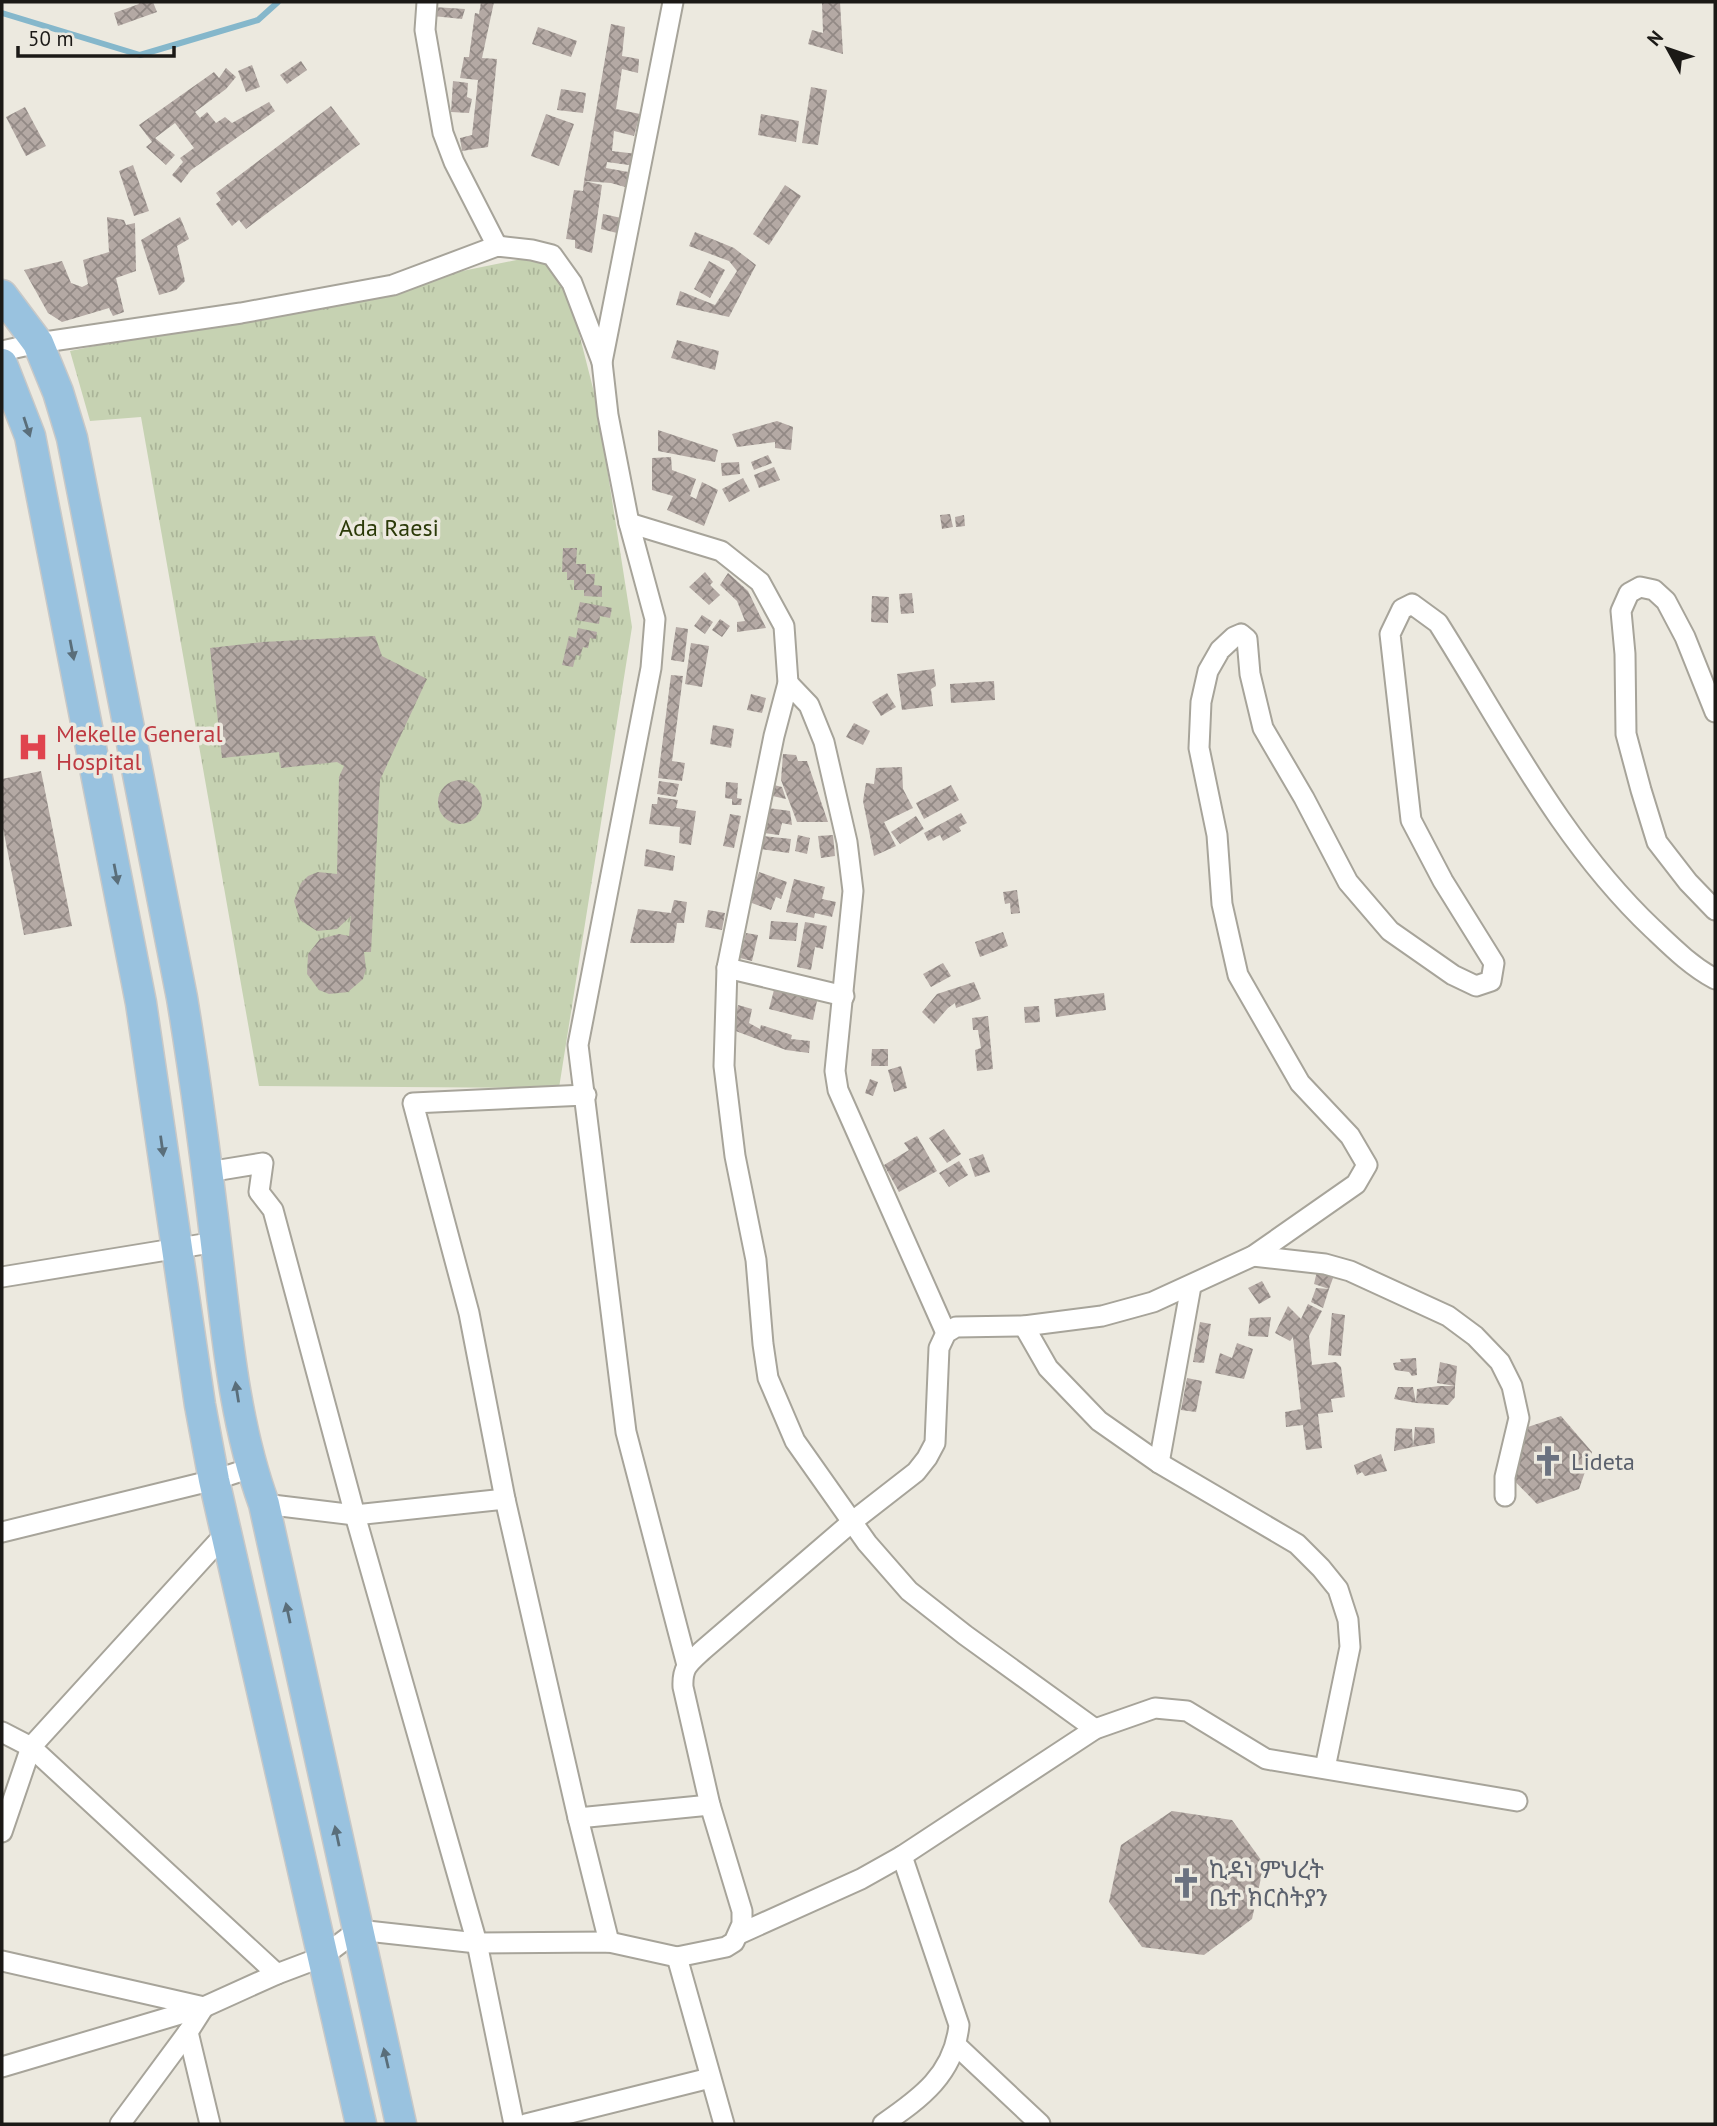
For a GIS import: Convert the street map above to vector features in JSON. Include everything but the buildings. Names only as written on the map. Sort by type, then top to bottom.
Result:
[{"type":"main road","points":[[2,295],[38,343],[58,392],[72,438],[183,998],[198,1091],[234,1374],[251,1468],[264,1504],[401,2124]]},
{"type":"main road","points":[[2,364],[30,436],[141,1003],[177,1250],[225,1534],[361,2124]]},
{"type":"main road","points":[[155,1098],[198,1091]]},
{"type":"street","points":[[426,2],[425,30],[443,134],[454,162],[497,246]]},
{"type":"street","points":[[602,362],[673,2]]},
{"type":"street","points":[[2,351],[38,343],[241,313],[393,285],[497,246],[552,255],[572,283],[602,362],[608,415],[629,523],[655,619],[651,668],[578,1045],[625,1432],[687,1665]]},
{"type":"street","points":[[629,523],[721,551],[760,582],[783,626],[788,682],[774,736],[727,968],[724,1066],[735,1156],[757,1260],[768,1378],[795,1441],[867,1542],[909,1591],[1095,1729]]},
{"type":"street","points":[[1715,712],[1685,637],[1666,601],[1654,590],[1640,587],[1629,593],[1621,611],[1625,654],[1626,734],[1641,790],[1657,842],[1715,911]]},
{"type":"street","points":[[2,2067],[204,2007],[322,1957],[358,1930],[477,1943],[609,1942],[677,1956],[726,1947],[734,1942],[742,1924],[742,1911],[710,1805],[682,1675],[687,1665],[853,1521],[916,1472],[935,1443],[939,1348],[946,1333],[956,1327],[1024,1326],[1102,1316],[1153,1302],[1253,1256],[1356,1184],[1367,1165],[1350,1136],[1300,1083],[1238,975],[1222,904],[1217,835],[1199,748],[1202,702],[1208,671],[1220,650],[1234,636],[1241,634],[1247,639],[1250,674],[1263,728],[1348,882],[1390,931],[1453,975],[1476,986],[1491,981],[1494,963],[1443,881],[1411,820],[1390,634],[1402,609],[1412,604],[1438,623],[1548,805],[1623,901],[1694,967],[1715,979]]},
{"type":"street","points":[[788,682],[808,705],[824,742],[847,842],[853,891],[835,1070],[838,1090],[946,1333]]},
{"type":"street","points":[[727,968],[844,996]]},
{"type":"street","points":[[586,1095],[413,1103],[470,1313],[505,1499],[609,1942]]},
{"type":"street","points":[[208,1172],[263,1163],[259,1192],[273,1210],[355,1515],[477,1943],[514,2124]]},
{"type":"street","points":[[2,1277],[216,1242]]},
{"type":"street","points":[[1253,1256],[1325,1264],[1350,1271],[1448,1316],[1475,1336],[1500,1362],[1512,1386],[1519,1418],[1505,1477],[1505,1496]]},
{"type":"street","points":[[1159,1463],[1191,1286]]},
{"type":"street","points":[[1024,1326],[1048,1368],[1099,1421],[1159,1463],[1297,1544],[1338,1589],[1348,1620],[1350,1647],[1325,1768]]},
{"type":"street","points":[[2,1532],[214,1480],[251,1468]]},
{"type":"street","points":[[264,1504],[355,1515],[505,1499]]},
{"type":"street","points":[[2,1832],[31,1747],[225,1534]]},
{"type":"street","points":[[739,1934],[861,1879],[902,1856],[1095,1729],[1155,1708],[1187,1711],[1266,1759],[1517,1801]]},
{"type":"street","points":[[2,1732],[31,1747],[277,1974]]},
{"type":"street","points":[[578,1818],[710,1805]]},
{"type":"street","points":[[883,2124],[921,2098],[941,2074],[957,2046],[959,2025],[902,1856]]},
{"type":"street","points":[[677,1956],[724,2124]]},
{"type":"street","points":[[2,1961],[204,2007]]},
{"type":"street","points":[[120,2124],[204,2007]]},
{"type":"street","points":[[188,2032],[210,2124]]},
{"type":"street","points":[[957,2046],[1040,2124]]},
{"type":"street","points":[[526,2124],[710,2078]]},
{"type":"green space","name":"Ada Raesi","points":[[536,256],[566,282],[597,404],[632,627],[559,1088],[259,1086],[141,417],[90,421],[70,351]]},
{"type":"waterway","points":[[2,13],[140,55],[258,20],[278,2]]},
{"type":"place","name":"Mekelle General Hospital","points":[[33,747]]},
{"type":"place","name":"Lideta","points":[[1548,1461]]},
{"type":"place","name":"ኪዳነ ምህረት ቤተ ክርስትያን","points":[[1186,1883]]}]
